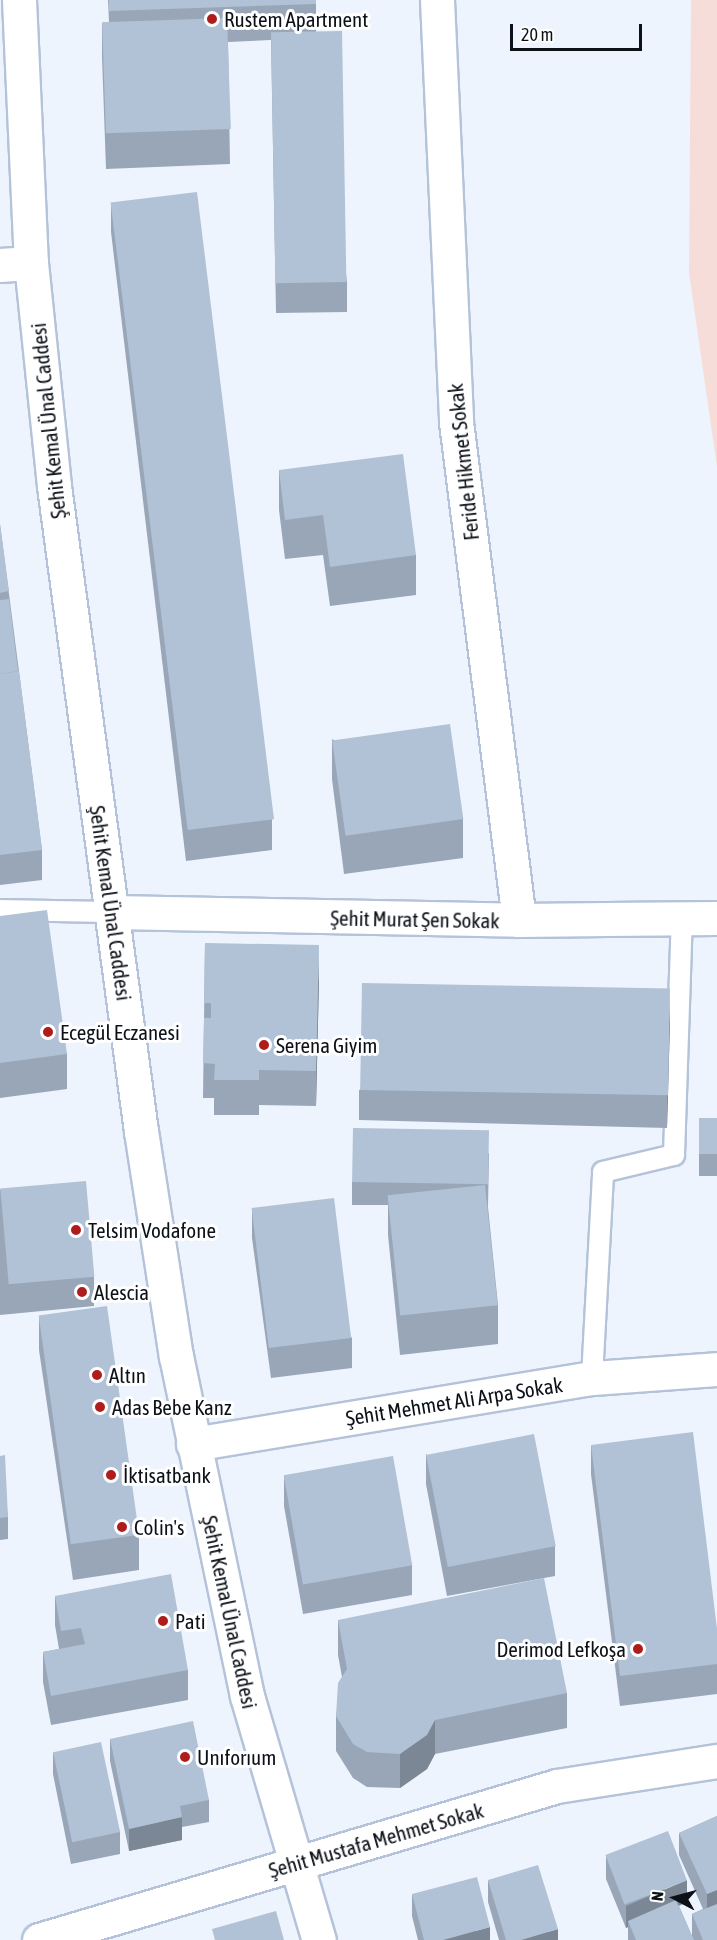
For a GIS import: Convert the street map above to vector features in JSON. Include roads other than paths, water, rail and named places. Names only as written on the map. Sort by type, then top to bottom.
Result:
[{"type":"street","name":"Şehit Kemal Ünal Caddesi","points":[[19,0],[16,264],[54,486],[141,1131],[193,1444],[247,1696],[319,1940]]},
{"type":"street","name":"Feride Hikmet Sokak","points":[[437,0],[456,422],[519,920]]},
{"type":"street","name":"Şehit Murat Şen Sokak","points":[[113,912],[519,920],[717,918]]},
{"type":"street","name":"Şehit Mehmet Ali Arpa Sokak","points":[[193,1444],[592,1378],[717,1369]]},
{"type":"street","name":"Şehit Mustafa Mehmet Sokak","points":[[39,1940],[557,1786],[717,1761]]},
{"type":"lane","points":[[0,910],[113,912]]},
{"type":"lane","points":[[592,1378],[603,1172],[674,1155],[682,919]]},
{"type":"place","name":"Rustem Apartment","points":[[212,19]]},
{"type":"place","name":"Ecegül Eczanesi","points":[[48,1032]]},
{"type":"place","name":"Serena Giyim","points":[[264,1045]]},
{"type":"place","name":"Telsim Vodafone","points":[[76,1230]]},
{"type":"place","name":"Alescia","points":[[82,1292]]},
{"type":"place","name":"Altın","points":[[97,1375]]},
{"type":"place","name":"Adas Bebe Kanz","points":[[100,1407]]},
{"type":"place","name":"İktisatbank","points":[[111,1475]]},
{"type":"place","name":"Colin's","points":[[122,1527]]},
{"type":"place","name":"Pati","points":[[163,1621]]},
{"type":"place","name":"Derimod Lefkoşa","points":[[638,1649]]},
{"type":"place","name":"Unıforıum","points":[[185,1757]]}]
